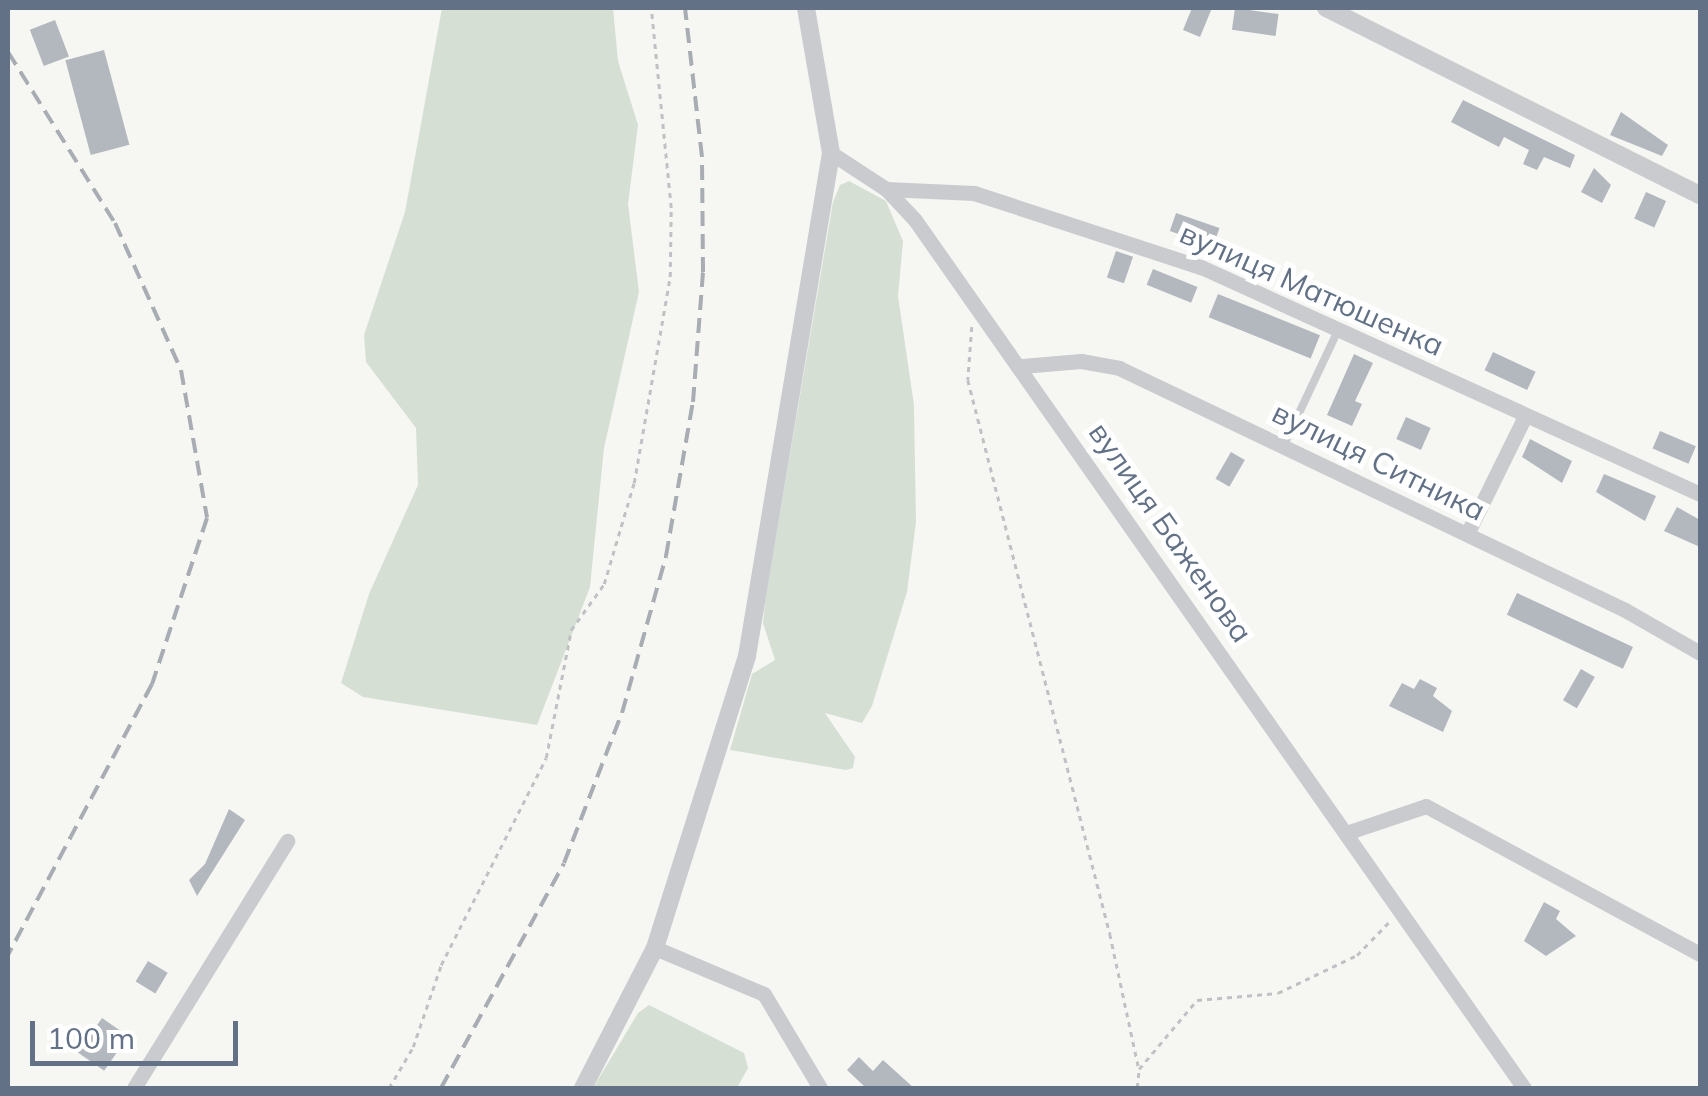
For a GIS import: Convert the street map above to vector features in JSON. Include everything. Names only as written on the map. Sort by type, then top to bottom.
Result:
[{"type":"street","points":[[583,1088],[656,948],[747,656],[831,153],[806,8]]},
{"type":"street","points":[[1326,8],[1360,19],[1700,195]]},
{"type":"street","name":"вулиця Баженова","points":[[831,153],[886,189],[1022,366],[1524,1088]]},
{"type":"street","name":"вулиця Матюшенка","points":[[886,189],[974,193],[1102,231],[1201,266],[1700,494]]},
{"type":"street","name":"вулиця Ситника","points":[[1022,366],[1081,361],[1119,368],[1467,534],[1700,653]]},
{"type":"street","points":[[1467,534],[1526,416]]},
{"type":"street","points":[[1346,833],[1426,806],[1700,954]]},
{"type":"street","points":[[134,1088],[287,841]]},
{"type":"street","points":[[656,948],[764,994],[820,1088]]},
{"type":"lane","points":[[1284,445],[1338,330]]},
{"type":"path","points":[[388,1088],[413,1046],[442,965],[546,758],[571,630],[604,584],[634,483],[670,277],[672,208],[651,8]]},
{"type":"path","points":[[974,302],[968,380],[1110,934],[1138,1069],[1137,1088]]},
{"type":"path","points":[[1138,1069],[1197,1000],[1278,993],[1357,955],[1399,911]]},
{"type":"shaded area","points":[[442,8],[613,8],[618,61],[638,125],[628,204],[639,292],[604,448],[590,587],[537,725],[363,697],[341,683],[369,594],[418,485],[416,428],[366,362],[364,335],[405,212]]},
{"type":"shaded area","points":[[849,181],[886,201],[903,241],[898,296],[914,405],[916,522],[907,592],[872,706],[862,723],[825,713],[855,757],[853,768],[846,770],[730,750],[752,674],[775,660],[763,623],[765,601],[833,202],[840,185]]},
{"type":"shaded area","points":[[649,1005],[744,1053],[748,1068],[737,1088],[593,1088],[638,1013]]},
{"type":"building","points":[[1192,8],[1212,8],[1200,37],[1183,30]]},
{"type":"building","points":[[1235,8],[1279,14],[1276,36],[1232,30]]},
{"type":"building","points":[[55,20],[69,56],[44,66],[30,30]]},
{"type":"building","points":[[104,50],[129,145],[91,155],[65,60]]},
{"type":"building","points":[[1463,100],[1575,155],[1570,168],[1544,157],[1537,170],[1523,164],[1529,150],[1504,137],[1499,147],[1451,122]]},
{"type":"building","points":[[1621,112],[1668,145],[1662,156],[1610,135]]},
{"type":"building","points":[[1594,168],[1611,185],[1602,203],[1581,192]]},
{"type":"building","points":[[1646,192],[1666,201],[1654,227],[1634,218]]},
{"type":"building","points":[[1176,213],[1219,228],[1213,246],[1170,231]]},
{"type":"building","points":[[1116,251],[1133,257],[1124,283],[1107,277]]},
{"type":"building","points":[[1153,269],[1198,287],[1191,303],[1147,285]]},
{"type":"building","points":[[1218,294],[1320,335],[1311,358],[1209,317]]},
{"type":"building","points":[[1493,352],[1536,372],[1527,390],[1485,370]]},
{"type":"building","points":[[1354,354],[1373,363],[1355,401],[1362,404],[1352,426],[1327,415]]},
{"type":"building","points":[[1406,417],[1431,428],[1421,450],[1396,439]]},
{"type":"building","points":[[1660,431],[1696,446],[1688,464],[1653,448]]},
{"type":"building","points":[[1530,439],[1572,461],[1562,483],[1522,457]]},
{"type":"building","points":[[1231,452],[1245,460],[1229,487],[1216,479]]},
{"type":"building","points":[[1604,474],[1656,496],[1645,521],[1596,492]]},
{"type":"building","points":[[1677,507],[1700,520],[1700,547],[1664,531]]},
{"type":"building","points":[[1517,593],[1633,647],[1623,669],[1507,615]]},
{"type":"building","points":[[1581,669],[1595,677],[1577,708],[1563,700]]},
{"type":"building","points":[[1420,679],[1437,688],[1433,696],[1452,711],[1443,732],[1389,706],[1402,683],[1414,689]]},
{"type":"building","points":[[229,809],[245,820],[197,896],[189,880],[205,864]]},
{"type":"building","points":[[1544,902],[1560,911],[1556,919],[1576,936],[1546,956],[1524,941]]},
{"type":"building","points":[[148,961],[168,973],[155,993],[136,982]]},
{"type":"building","points":[[102,1018],[128,1036],[104,1071],[78,1052]]},
{"type":"building","points":[[859,1057],[873,1071],[883,1060],[914,1088],[866,1088],[847,1070]]},
{"type":"railway","points":[[441,1088],[564,863],[622,713],[666,556],[693,402],[703,272],[702,157],[685,8]]},
{"type":"railway","points":[[8,52],[115,223],[181,370],[207,518],[152,684],[8,955]]}]
